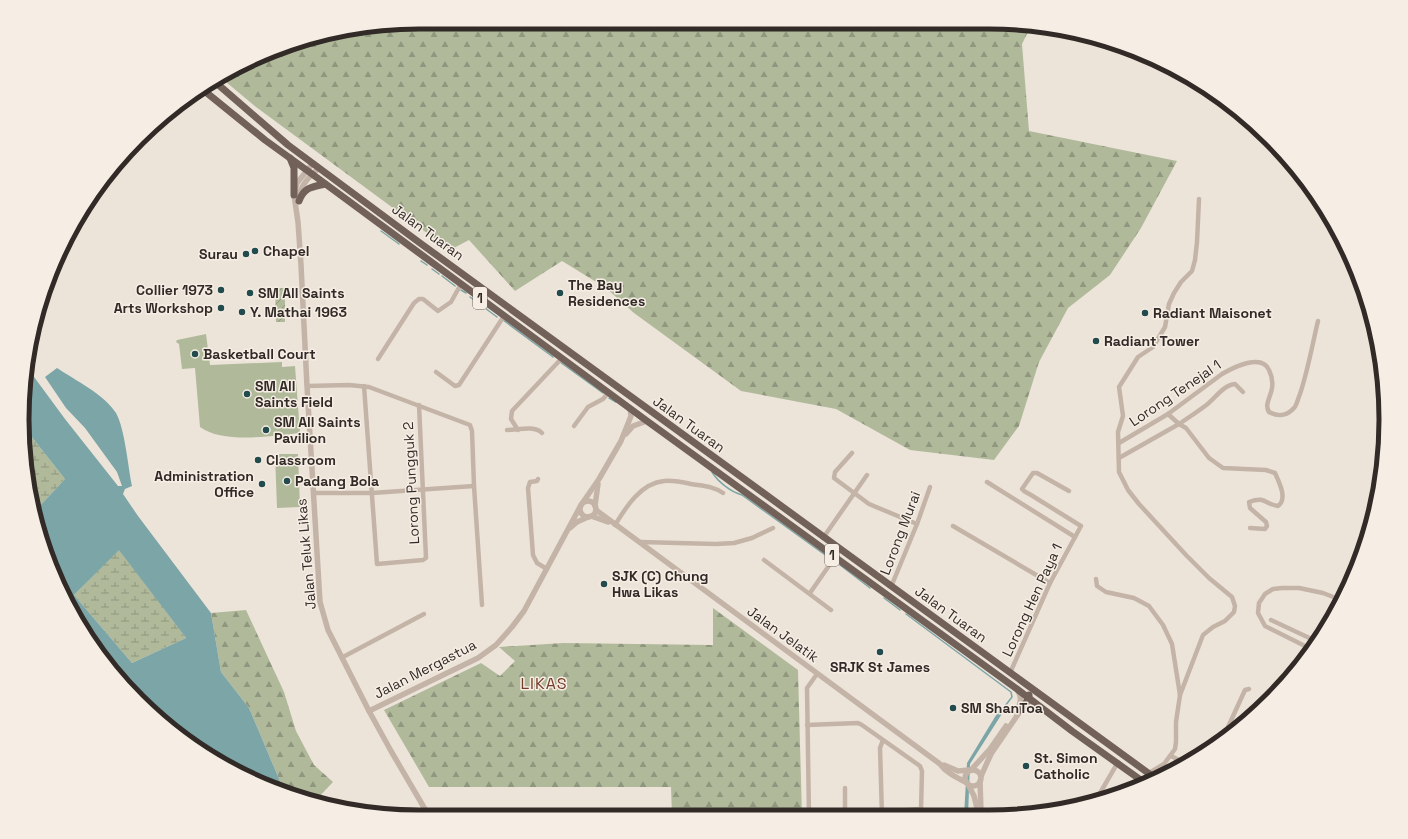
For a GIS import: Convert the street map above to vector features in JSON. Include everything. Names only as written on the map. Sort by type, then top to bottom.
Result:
[{"type":"main road","name":"Jalan Tuaran","points":[[218,85],[288,145],[420,243],[988,658],[1149,773]]},
{"type":"main road","name":"Jalan Tuaran","points":[[207,93],[265,140],[462,284],[560,360],[609,392],[1140,779]]},
{"type":"main road","points":[[290,158],[294,168],[297,198]]},
{"type":"main road","points":[[297,198],[308,189],[325,184]]},
{"type":"main road","points":[[415,250],[420,243]]},
{"type":"main road","points":[[635,400],[637,405],[647,413],[647,421]]},
{"type":"main road","points":[[816,532],[818,538],[835,557]]},
{"type":"main road","points":[[988,658],[1029,693],[1028,698],[1021,710]]},
{"type":"street","points":[[309,172],[312,163]]},
{"type":"street","points":[[297,198],[297,183],[309,172],[319,168]]},
{"type":"street","name":"Jalan Teluk Likas","points":[[297,198],[320,602],[328,630],[369,711],[390,751],[425,810]]},
{"type":"street","points":[[1149,773],[1164,764],[1175,749],[1176,722],[1180,695],[1203,635],[1213,627],[1225,621],[1234,612],[1236,606],[1232,597],[1209,578],[1186,555],[1135,500],[1119,472],[1119,425],[1123,416],[1119,387],[1138,357],[1152,347],[1161,334],[1165,327],[1169,304],[1174,293],[1181,282],[1192,271],[1198,242],[1199,199]]},
{"type":"street","points":[[378,359],[414,303],[419,299],[423,299],[438,311],[451,302],[462,284]]},
{"type":"street","points":[[436,372],[455,386],[459,385],[504,316]]},
{"type":"street","name":"Lorong Tenejal 1","points":[[1119,443],[1168,414],[1231,368],[1257,361],[1263,362],[1267,365],[1271,374],[1272,389],[1266,406],[1269,412],[1274,415],[1282,416],[1290,412],[1295,407],[1303,384],[1318,321]]},
{"type":"street","points":[[518,430],[511,419],[512,411],[560,360]]},
{"type":"street","points":[[1119,458],[1179,424],[1207,405],[1231,384],[1235,384],[1243,392]]},
{"type":"street","points":[[307,386],[364,386],[470,425],[472,431],[482,605]]},
{"type":"street","points":[[364,386],[372,493]]},
{"type":"street","points":[[574,426],[588,407],[603,399],[609,392]]},
{"type":"street","name":"Lorong Pungguk 2","points":[[372,493],[377,564],[423,560],[426,558],[419,405]]},
{"type":"street","name":"Jalan Mergastua","points":[[621,441],[631,416],[630,408]]},
{"type":"street","points":[[1168,414],[1186,428],[1209,458],[1223,468],[1266,470],[1275,473],[1283,500],[1282,503],[1278,506],[1265,500],[1258,499],[1249,502],[1250,508],[1266,522],[1267,526],[1265,529],[1250,528]]},
{"type":"street","name":"Jalan Mergastua","points":[[369,711],[478,658],[496,645],[515,624],[524,611],[581,505],[599,479],[621,441],[631,428],[647,421]]},
{"type":"street","points":[[507,430],[538,430],[542,433]]},
{"type":"street","points":[[852,453],[833,476],[836,480],[856,492],[870,504],[917,524]]},
{"type":"street","points":[[987,482],[1075,537],[1081,526],[1022,489],[1033,473],[1037,473],[1070,491]]},
{"type":"street","points":[[823,538],[867,475]]},
{"type":"street","points":[[538,479],[537,481],[530,482],[528,488],[533,555],[537,563],[547,569]]},
{"type":"street","name":"Jalan Mergastua","points":[[595,508],[595,497],[599,479]]},
{"type":"street","points":[[614,524],[633,499],[646,487],[655,482],[670,481],[710,486],[723,494]]},
{"type":"street","points":[[313,493],[372,493],[474,486]]},
{"type":"street","name":"Lorong Murai","points":[[891,587],[917,524],[930,487]]},
{"type":"street","points":[[569,528],[577,522],[590,517],[595,513],[595,508],[590,501],[581,505],[580,510],[582,515],[590,517]]},
{"type":"street","name":"Jalan Jelatik","points":[[595,508],[614,524],[940,764],[954,776],[968,784]]},
{"type":"street","name":"Jalan Jelatik","points":[[590,517],[614,524]]},
{"type":"street","points":[[953,526],[1050,583]]},
{"type":"street","points":[[639,542],[734,543],[752,538],[773,528]]},
{"type":"street","name":"Lorong Hen Paya 1","points":[[1010,673],[1050,583],[1075,537]]},
{"type":"street","points":[[810,593],[835,557]]},
{"type":"street","points":[[764,560],[831,610]]},
{"type":"street","points":[[1096,579],[1097,586],[1106,592],[1134,598],[1149,606],[1163,625],[1172,644],[1180,695]]},
{"type":"street","points":[[1306,646],[1265,626],[1258,613],[1259,603],[1265,594],[1274,589],[1299,588],[1323,593],[1336,598]]},
{"type":"street","points":[[343,657],[424,614]]},
{"type":"street","points":[[1271,620],[1311,639]]},
{"type":"street","points":[[809,810],[807,688],[817,674]]},
{"type":"street","points":[[978,810],[965,776],[990,749],[1018,708],[1021,697],[1017,689]]},
{"type":"street","points":[[1228,728],[1245,690],[1249,689]]},
{"type":"street","points":[[968,784],[975,785],[980,778],[991,754],[1021,710],[1030,706],[1038,706],[1041,708]]},
{"type":"street","points":[[807,725],[862,725],[920,766],[922,807],[921,809],[911,810]]},
{"type":"street","points":[[882,810],[880,748],[883,740]]},
{"type":"street","points":[[1171,756],[1180,760]]},
{"type":"street","points":[[1100,794],[1118,762]]},
{"type":"street","name":"Jalan Jelatik","points":[[940,764],[958,771],[970,770]]},
{"type":"street","points":[[970,770],[976,770],[980,778],[981,810]]},
{"type":"street","points":[[845,788],[845,810]]},
{"type":"green space","points":[[420,29],[1014,30],[1028,31],[1022,44],[1029,131],[1177,161],[1141,228],[1110,275],[1068,308],[1039,362],[1019,426],[994,460],[910,450],[836,409],[741,391],[634,313],[606,288],[562,261],[515,291],[469,240],[450,250],[256,107],[224,81],[247,69],[294,50],[318,42],[369,32]]},
{"type":"green space","points":[[275,288],[285,288],[285,322],[276,322]]},
{"type":"green space","name":"SM All Saints Field","points":[[206,334],[210,365],[282,362],[282,367],[295,366],[300,433],[248,438],[221,436],[200,427],[195,368],[182,369],[179,344],[176,342],[177,340]]},
{"type":"green space","points":[[30,434],[65,479],[39,507],[32,470]]},
{"type":"green space","name":"Padang Bola","points":[[275,454],[298,454],[300,507],[277,508]]},
{"type":"green space","points":[[119,549],[186,638],[132,663],[74,595]]},
{"type":"green space","points":[[713,608],[798,670],[802,810],[672,810],[671,787],[429,787],[384,710],[481,663],[500,676],[515,661],[499,647],[563,643],[713,645]]},
{"type":"green space","points":[[246,610],[284,692],[296,731],[314,765],[333,782],[319,797],[281,784],[249,708],[221,672],[211,613]]},
{"type":"water","points":[[57,368],[105,400],[116,413],[122,428],[132,486],[125,489],[123,494],[211,613],[221,672],[249,708],[281,784],[247,770],[224,758],[182,729],[143,696],[110,657],[95,636],[81,615],[59,569],[42,521],[39,507],[65,479],[30,434],[32,374],[118,486],[122,486],[117,472],[85,428],[66,408],[45,377]],"holes":[[[119,550],[186,638],[132,663],[74,595]]]},
{"type":"water","points":[[1005,706],[1005,709],[970,764],[968,810],[964,810],[967,763],[1001,707]]},
{"type":"waterway","points":[[381,231],[399,244]]},
{"type":"waterway","points":[[421,261],[427,265]]},
{"type":"waterway","points":[[432,269],[439,274]]},
{"type":"waterway","points":[[442,276],[455,286]]},
{"type":"waterway","points":[[461,290],[466,293]]},
{"type":"waterway","points":[[470,297],[497,317]]},
{"type":"waterway","points":[[503,320],[553,357]]},
{"type":"waterway","points":[[560,362],[603,393]]},
{"type":"waterway","points":[[609,398],[616,402]]},
{"type":"waterway","points":[[712,472],[725,486],[742,495],[828,557]]},
{"type":"waterway","points":[[840,565],[870,588]]},
{"type":"waterway","points":[[884,598],[900,610]]},
{"type":"waterway","points":[[906,614],[1011,692],[1012,697],[1005,706]]},
{"type":"place","name":"Chapel","points":[[255,251]]},
{"type":"place","name":"Surau","points":[[246,254]]},
{"type":"place","name":"Collier 1973","points":[[221,290]]},
{"type":"place","name":"SM All Saints","points":[[250,293]]},
{"type":"place","name":"The Bay Residences","points":[[560,293]]},
{"type":"place","name":"Arts Workshop","points":[[221,308]]},
{"type":"place","name":"Y. Mathai 1963","points":[[242,312]]},
{"type":"place","name":"Radiant Maisonet","points":[[1145,313]]},
{"type":"place","name":"Radiant Tower","points":[[1096,341]]},
{"type":"place","name":"Basketball Court","points":[[195,354]]},
{"type":"place","name":"SM All Saints Field","points":[[247,394]]},
{"type":"place","name":"SM All Saints Pavilion","points":[[266,430]]},
{"type":"place","name":"Classroom","points":[[258,460]]},
{"type":"place","name":"Padang Bola","points":[[287,481]]},
{"type":"place","name":"Administration Office","points":[[262,484]]},
{"type":"place","name":"SJK (C) Chung Hwa Likas","points":[[604,584]]},
{"type":"place","name":"SRJK St James","points":[[880,652]]},
{"type":"place","name":"SM ShanToa","points":[[953,708]]},
{"type":"place","name":"St. Simon Catholic","points":[[1026,766]]},
{"type":"district","name":"LIKAS","points":[[544,683]]}]
